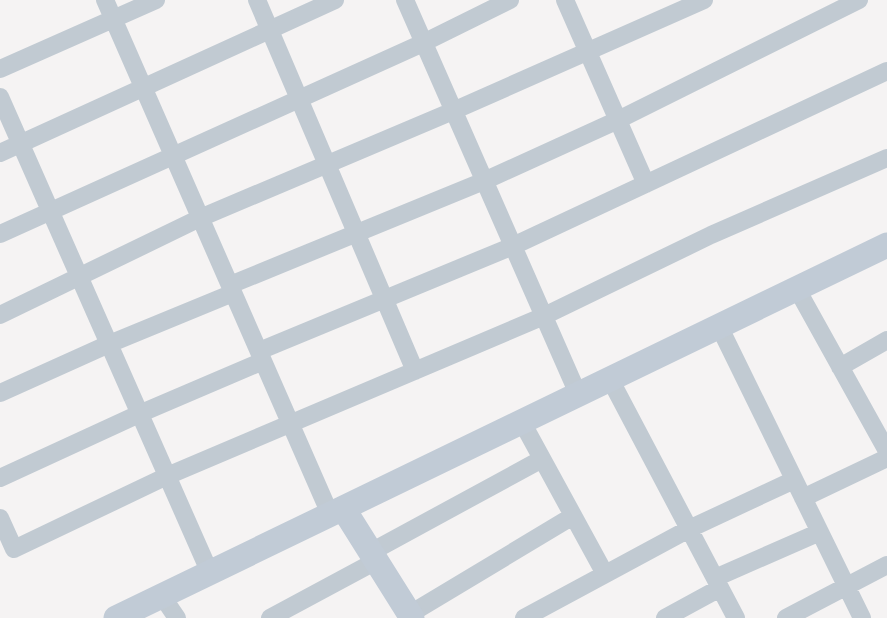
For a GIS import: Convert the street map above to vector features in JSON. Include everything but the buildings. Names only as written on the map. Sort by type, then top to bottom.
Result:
[{"type":"street","points":[[105,0],[290,424],[336,511],[373,557],[411,616],[573,516]]},
{"type":"street","points":[[0,70],[156,0]]},
{"type":"street","points":[[257,0],[415,371]]},
{"type":"street","points":[[0,153],[270,31],[334,0]]},
{"type":"street","points":[[405,0],[578,394]]},
{"type":"street","points":[[0,234],[423,43],[510,0]]},
{"type":"street","points":[[565,0],[646,184]]},
{"type":"street","points":[[0,315],[200,218],[704,0]]},
{"type":"street","points":[[0,393],[356,234],[484,181],[618,120],[859,0]]},
{"type":"street","points":[[0,478],[384,300],[513,246],[887,71]]},
{"type":"street","points":[[0,98],[210,572]]},
{"type":"street","points":[[0,518],[14,549],[167,476],[544,316],[710,235],[887,158]]},
{"type":"street","points":[[116,618],[887,245]]},
{"type":"street","points":[[797,289],[887,451]]},
{"type":"street","points":[[720,326],[862,618]]},
{"type":"street","points":[[840,367],[887,340]]},
{"type":"street","points":[[610,379],[736,618]]},
{"type":"street","points":[[522,422],[605,574]]},
{"type":"street","points":[[803,498],[887,458]]},
{"type":"street","points":[[270,618],[542,459]]},
{"type":"street","points":[[524,618],[689,529],[794,480]]},
{"type":"street","points":[[665,618],[718,583],[820,532]]},
{"type":"street","points":[[786,618],[887,565]]},
{"type":"street","points":[[162,596],[177,618]]}]
